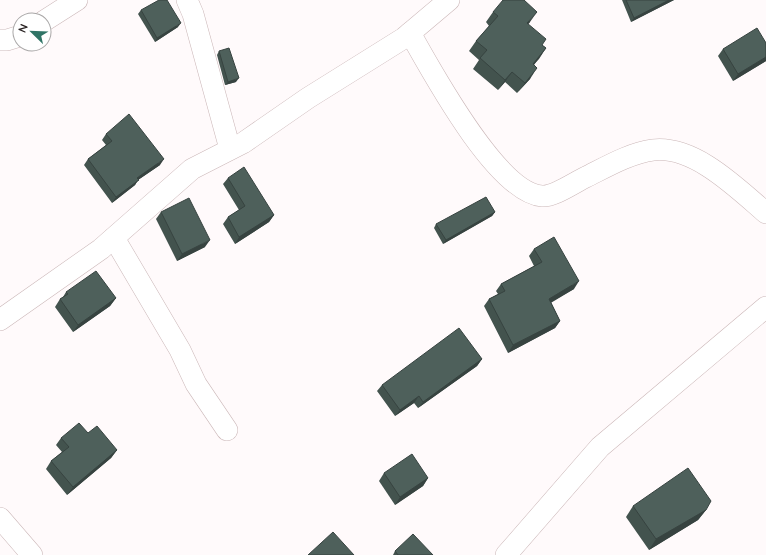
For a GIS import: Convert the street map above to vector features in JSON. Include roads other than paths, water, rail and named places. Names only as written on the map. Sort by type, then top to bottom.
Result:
[{"type":"street","points":[[52,16],[77,0]]},
{"type":"street","points":[[187,0],[193,14],[230,149]]},
{"type":"street","points":[[0,320],[114,238],[192,169],[230,149],[243,144],[308,98],[410,33],[449,0]]},
{"type":"street","points":[[410,33],[437,82],[481,146],[515,184],[536,195],[549,196],[607,166],[644,151],[655,150],[677,152],[703,162],[766,213]]},
{"type":"street","points":[[0,40],[12,38]]},
{"type":"street","points":[[114,238],[180,350],[196,384],[227,430]]},
{"type":"street","points":[[506,555],[600,447],[766,307]]},
{"type":"street","points":[[0,518],[32,555]]}]
